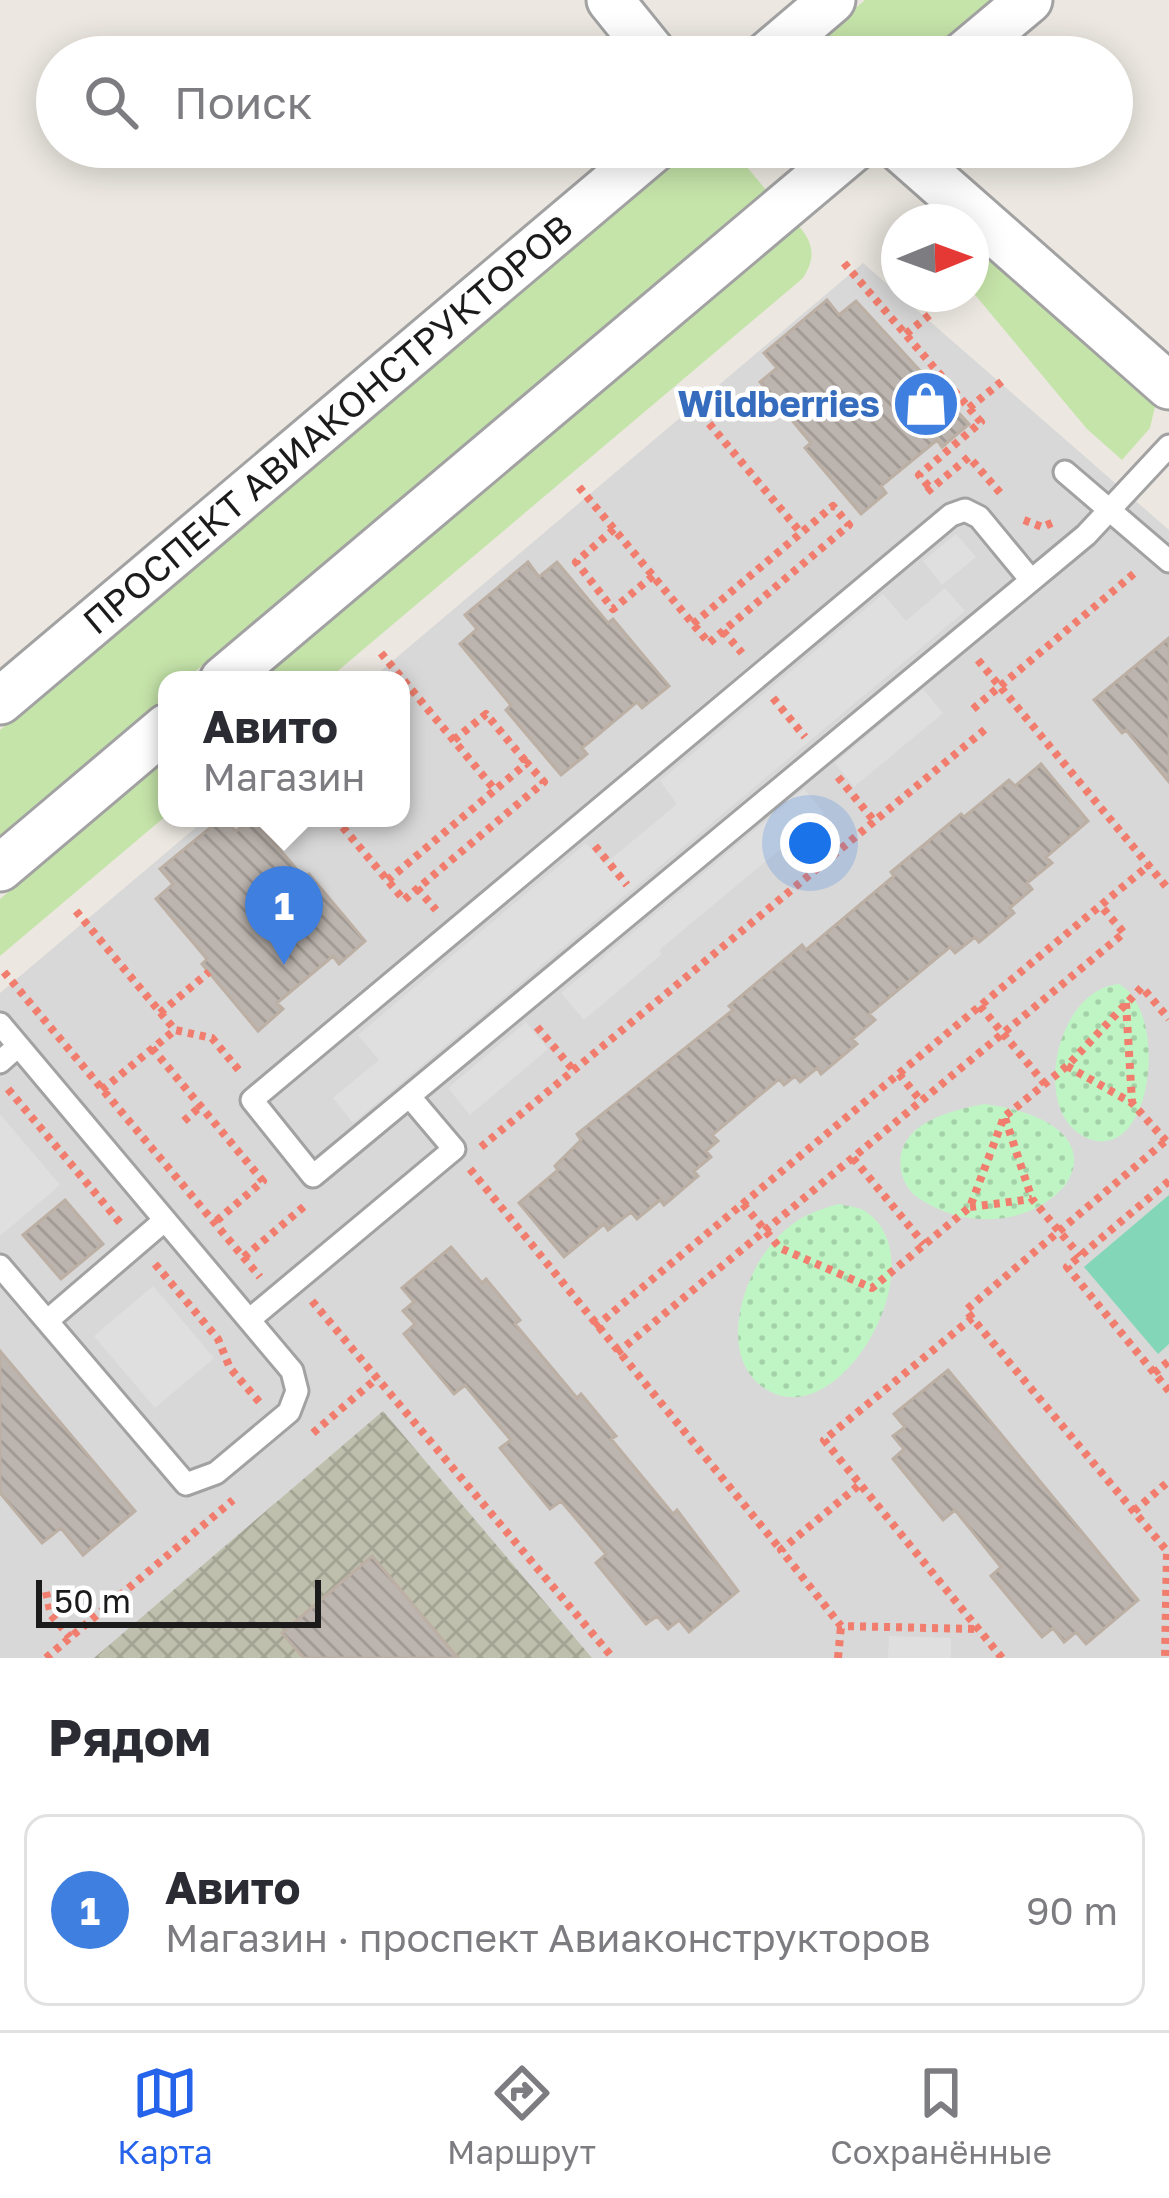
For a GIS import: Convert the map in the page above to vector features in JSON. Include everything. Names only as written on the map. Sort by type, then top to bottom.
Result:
[{"type":"street","points":[[610,0],[639,36]]},
{"type":"street","points":[[790,36],[832,0]]},
{"type":"street","points":[[987,36],[1029,0]]},
{"type":"street","name":"ПРОСПЕКТ АВИАКОНСТРУКТОРОВ","points":[[1,698],[631,168]]},
{"type":"street","points":[[234,671],[830,168]]},
{"type":"street","points":[[922,168],[1169,386]]},
{"type":"street","points":[[0,868],[158,736]]},
{"type":"lane","points":[[1031,580],[979,517],[965,510],[951,515],[252,1100],[313,1176],[520,1006],[961,639],[1112,512],[1169,446]]},
{"type":"lane","points":[[1065,472],[1164,557]]},
{"type":"lane","points":[[0,1024],[292,1371],[297,1391],[289,1412],[216,1473],[186,1484],[0,1266]]},
{"type":"lane","points":[[0,1062],[18,1046]]},
{"type":"lane","points":[[248,1319],[454,1149],[410,1097]]},
{"type":"lane","points":[[46,1321],[165,1220]]},
{"type":"path","points":[[844,262],[981,422],[919,475],[931,489]]},
{"type":"path","points":[[906,334],[932,313]]},
{"type":"path","points":[[969,408],[1006,378]]},
{"type":"path","points":[[686,396],[801,533]]},
{"type":"path","points":[[579,487],[614,530],[693,624],[710,643],[850,525],[832,506],[693,624]]},
{"type":"path","points":[[614,530],[576,562],[613,609],[653,576]]},
{"type":"path","points":[[973,709],[1164,557]]},
{"type":"path","points":[[961,639],[1169,890]]},
{"type":"path","points":[[381,653],[396,671]]},
{"type":"path","points":[[410,688],[495,790]]},
{"type":"path","points":[[343,827],[404,900],[544,782],[486,714],[454,740]]},
{"type":"path","points":[[477,1151],[988,727]]},
{"type":"path","points":[[388,880],[527,763]]},
{"type":"path","points":[[578,826],[643,903]]},
{"type":"path","points":[[595,1327],[1149,865]]},
{"type":"path","points":[[617,1353],[1124,933],[1101,906]]},
{"type":"path","points":[[76,911],[175,1030],[212,1038],[227,1056]]},
{"type":"path","points":[[4,972],[276,1297]]},
{"type":"path","points":[[160,1012],[209,972]]},
{"type":"path","points":[[743,1204],[780,1248],[872,1288],[970,1207],[1004,1117],[1066,1066],[1125,1000],[1142,986],[1169,1019]]},
{"type":"path","points":[[1125,1000],[1132,1103]]},
{"type":"path","points":[[520,1006],[575,1072]]},
{"type":"path","points":[[980,1006],[1045,1084]]},
{"type":"path","points":[[103,1090],[175,1030]]},
{"type":"path","points":[[152,1048],[263,1181],[214,1222]]},
{"type":"path","points":[[1066,1066],[1132,1103],[1168,1140],[966,1310],[1168,1551],[1166,1658]]},
{"type":"path","points":[[898,1074],[921,1101]]},
{"type":"path","points":[[184,1120],[201,1106]]},
{"type":"path","points":[[1004,1117],[1032,1199],[1080,1256]]},
{"type":"path","points":[[853,1158],[925,1244]]},
{"type":"path","points":[[1169,1180],[1067,1267],[1169,1391]]},
{"type":"path","points":[[486,1189],[841,1626],[838,1658]]},
{"type":"path","points":[[970,1207],[1032,1199]]},
{"type":"path","points":[[244,1257],[280,1227]]},
{"type":"path","points":[[295,1281],[613,1658]]},
{"type":"path","points":[[972,1318],[824,1440],[1002,1658]]},
{"type":"path","points":[[1154,1373],[1169,1360]]},
{"type":"path","points":[[297,1447],[377,1378]]},
{"type":"path","points":[[1134,1510],[1169,1481]]},
{"type":"path","points":[[781,1550],[858,1486]]},
{"type":"path","points":[[46,1658],[244,1491]]},
{"type":"path","points":[[46,1592],[51,1615],[70,1637]]},
{"type":"path","points":[[841,1626],[978,1629]]},
{"type":"shaded area","points":[[863,263],[881,279],[881,312],[919,312],[1169,530],[1169,1658],[0,1658],[0,993],[196,827],[410,827],[410,671],[381,671]]},
{"type":"shaded area","points":[[956,534],[976,557],[942,585],[923,561]]},
{"type":"shaded area","points":[[945,588],[965,611],[353,1123],[333,1098],[379,1060],[358,1035],[586,843],[605,864],[677,804],[660,781],[883,594],[906,621]]},
{"type":"shaded area","points":[[923,689],[943,713],[854,787],[835,763]]},
{"type":"shaded area","points":[[804,789],[824,813],[659,950],[662,954],[584,1020],[561,993]]},
{"type":"shaded area","points":[[526,1022],[548,1049],[470,1115],[448,1088]]},
{"type":"shaded area","points":[[0,1114],[60,1185],[0,1236]]},
{"type":"shaded area","points":[[153,1286],[214,1358],[155,1408],[94,1336]]},
{"type":"shaded area","points":[[383,1411],[592,1658],[94,1658]]},
{"type":"shaded area","points":[[889,1636],[951,1638],[951,1658],[888,1658]]},
{"type":"green space","points":[[865,0],[991,0],[948,36],[823,36]]},
{"type":"green space","points":[[666,168],[748,168],[766,190],[196,671],[158,671],[158,703],[0,837],[0,730]]},
{"type":"green space","points":[[798,225],[811,251],[803,278],[338,671],[270,671]]},
{"type":"green space","points":[[989,247],[1156,402],[1150,428],[1122,460],[1087,429],[989,312]]},
{"type":"green space","points":[[158,766],[158,823],[0,956],[0,899]]},
{"type":"green space","points":[[1119,984],[1135,999],[1144,1023],[1147,1079],[1129,1127],[1113,1139],[1093,1140],[1073,1128],[1060,1109],[1057,1058],[1078,1008],[1096,992]]},
{"type":"green space","points":[[985,1104],[1039,1118],[1068,1140],[1074,1164],[1062,1188],[1037,1207],[1002,1218],[962,1217],[920,1199],[905,1183],[901,1154],[916,1130],[942,1115]]},
{"type":"green space","points":[[1169,1195],[1169,1344],[1158,1354],[1084,1267]]},
{"type":"green space","points":[[839,1204],[865,1211],[885,1234],[892,1265],[887,1300],[851,1365],[826,1387],[797,1397],[769,1391],[752,1376],[742,1357],[738,1336],[746,1289],[783,1232],[809,1214]]},
{"type":"building","points":[[827,300],[839,315],[856,301],[969,424],[942,447],[937,440],[881,486],[886,493],[861,514],[805,448],[811,443],[760,382],[777,368],[764,353]]},
{"type":"building","points":[[528,562],[539,577],[557,562],[669,686],[642,708],[637,702],[582,748],[587,754],[561,775],[506,710],[511,705],[460,644],[477,629],[465,615]]},
{"type":"building","points":[[1169,638],[1169,782],[1094,700]]},
{"type":"building","points":[[1041,764],[1088,821],[1046,857],[1052,863],[1027,883],[1032,889],[1010,908],[1014,913],[979,942],[975,937],[955,953],[950,947],[869,1014],[875,1020],[852,1039],[857,1044],[821,1074],[817,1068],[800,1082],[795,1076],[784,1085],[779,1079],[712,1135],[718,1141],[706,1151],[711,1157],[694,1171],[698,1176],[664,1205],[660,1200],[637,1219],[631,1212],[608,1230],[604,1224],[564,1257],[519,1203],[558,1170],[555,1166],[581,1140],[577,1134],[733,1010],[729,1006],[802,945],[806,950],[961,814],[964,817],[1009,780],[1015,786]]},
{"type":"building","points":[[211,827],[236,831],[261,827],[304,878],[309,874],[365,941],[339,964],[333,956],[277,1003],[283,1009],[258,1031],[202,964],[207,959],[156,899],[173,884],[160,869]]},
{"type":"building","points":[[65,1200],[103,1244],[61,1279],[23,1235]]},
{"type":"building","points":[[451,1247],[482,1283],[486,1279],[520,1320],[515,1324],[577,1398],[581,1394],[616,1436],[611,1439],[673,1514],[677,1510],[738,1591],[689,1632],[679,1620],[668,1629],[657,1616],[646,1624],[596,1563],[606,1554],[561,1501],[550,1509],[500,1448],[511,1440],[465,1385],[454,1394],[404,1334],[415,1324],[403,1311],[414,1302],[402,1288]]},
{"type":"building","points":[[0,1351],[135,1511],[83,1555],[61,1528],[42,1543],[0,1493]]},
{"type":"building","points":[[948,1370],[1138,1600],[1086,1644],[1076,1632],[1064,1642],[1053,1628],[1042,1637],[991,1576],[1001,1567],[955,1510],[943,1520],[893,1459],[904,1449],[893,1436],[905,1427],[894,1414]]},
{"type":"building","points":[[372,1556],[458,1658],[304,1658],[282,1633]]},
{"type":"place","name":"Wildberries","points":[[926,404]]},
{"type":"place","name":"Авито","points":[[284,965]]}]
